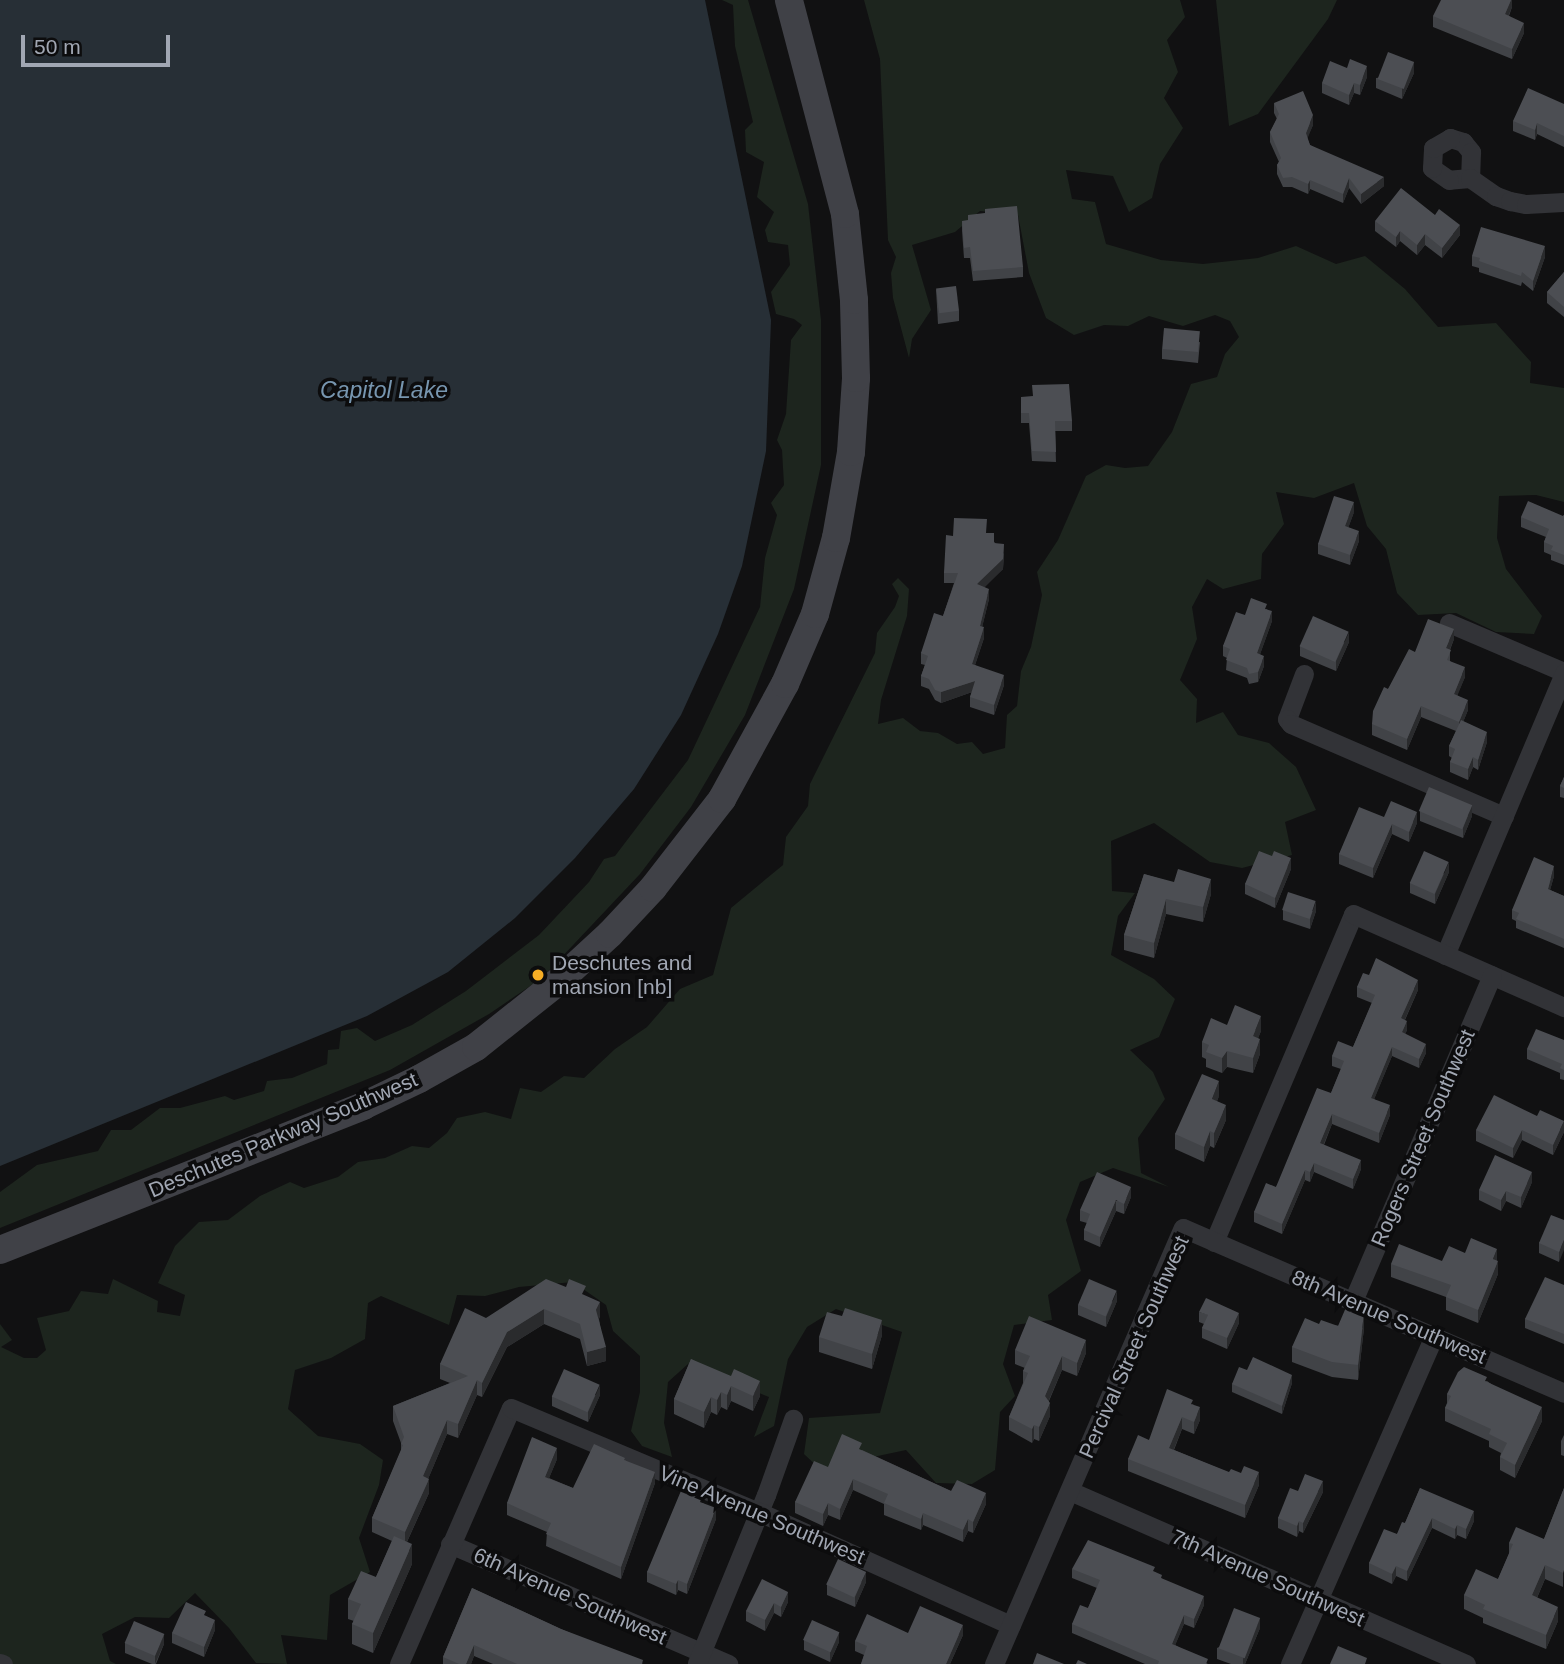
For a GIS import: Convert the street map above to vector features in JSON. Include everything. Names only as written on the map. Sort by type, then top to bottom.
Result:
[{"type":"street","name":"Deschutes Parkway Southwest","points":[[0,1250],[363,1105],[476,1047],[550,988],[610,934],[653,888],[722,799],[785,684],[815,614],[836,538],[851,452],[856,378],[855,300],[845,214],[789,0]]},
{"type":"street","points":[[1469,178],[1496,196],[1510,201],[1526,204],[1564,202]]},
{"type":"street","points":[[1449,623],[1564,673],[1445,955],[1564,1007]]},
{"type":"street","points":[[1304,674],[1287,719],[1291,724],[1504,816]]},
{"type":"street","name":"Percival Street Southwest","points":[[994,1664],[1183,1228],[1214,1242],[1353,914],[1445,955]]},
{"type":"street","name":"Rogers Street Southwest","points":[[1353,1301],[1492,975]]},
{"type":"street","name":"8th Avenue Southwest","points":[[1214,1242],[1564,1392]]},
{"type":"street","points":[[1290,1664],[1434,1336]]},
{"type":"street","name":"Vine Avenue Southwest","points":[[450,1544],[511,1408],[759,1512],[1011,1625]]},
{"type":"street","points":[[699,1658],[759,1512],[793,1419]]},
{"type":"street","name":"7th Avenue Southwest","points":[[1070,1491],[1466,1664]]},
{"type":"street","points":[[398,1664],[450,1544]]},
{"type":"street","name":"6th Avenue Southwest","points":[[450,1544],[699,1658],[728,1664]]},
{"type":"shaded area","points":[[722,0],[748,0],[808,204],[821,320],[821,465],[794,589],[745,715],[691,807],[640,874],[542,978],[489,1014],[390,1070],[0,1228],[0,1192],[37,1165],[98,1151],[111,1130],[131,1130],[160,1108],[180,1108],[225,1096],[234,1100],[264,1091],[267,1081],[292,1078],[327,1064],[328,1050],[339,1049],[341,1031],[357,1028],[375,1041],[412,1025],[466,991],[539,935],[589,882],[604,859],[615,856],[688,760],[760,607],[765,558],[777,515],[771,503],[784,485],[782,450],[777,440],[786,414],[791,340],[802,325],[794,319],[776,314],[771,292],[790,265],[788,245],[768,242],[765,230],[774,212],[757,197],[764,162],[746,152],[745,130],[753,122],[735,46],[733,5]]},
{"type":"shaded area","points":[[864,0],[1180,0],[1185,17],[1167,40],[1178,72],[1164,98],[1183,128],[1160,164],[1152,198],[1129,212],[1113,176],[1066,170],[1072,199],[1095,202],[1106,244],[1161,260],[1203,264],[1258,258],[1296,246],[1336,264],[1365,256],[1405,289],[1438,327],[1496,323],[1531,362],[1530,383],[1564,388],[1564,502],[1536,495],[1499,496],[1497,538],[1506,569],[1542,616],[1534,634],[1496,632],[1456,613],[1418,615],[1397,593],[1386,549],[1367,526],[1354,483],[1314,498],[1276,492],[1284,524],[1262,554],[1261,579],[1223,589],[1207,579],[1192,607],[1197,639],[1180,680],[1197,699],[1196,723],[1223,712],[1238,735],[1269,743],[1296,767],[1316,810],[1285,822],[1292,855],[1242,868],[1210,862],[1154,823],[1111,841],[1112,891],[1135,893],[1118,916],[1111,955],[1154,979],[1175,999],[1159,1037],[1130,1050],[1153,1072],[1165,1099],[1138,1138],[1141,1173],[1169,1187],[1113,1168],[1080,1182],[1066,1220],[1081,1271],[1048,1295],[1052,1320],[1014,1325],[1003,1364],[1015,1396],[1000,1412],[995,1470],[972,1484],[936,1483],[906,1450],[873,1457],[842,1490],[804,1454],[809,1418],[880,1413],[902,1332],[836,1309],[807,1327],[788,1359],[774,1426],[754,1437],[769,1397],[688,1364],[668,1382],[664,1423],[672,1457],[642,1446],[631,1431],[640,1392],[640,1356],[613,1331],[606,1305],[573,1282],[519,1287],[485,1296],[457,1295],[449,1325],[381,1296],[368,1303],[365,1339],[331,1358],[295,1370],[288,1409],[318,1436],[360,1444],[383,1460],[379,1485],[359,1538],[370,1572],[330,1595],[327,1640],[281,1635],[287,1664],[256,1663],[229,1628],[195,1593],[169,1618],[135,1617],[102,1634],[110,1661],[116,1664],[0,1664],[0,1324],[12,1340],[1,1347],[24,1358],[37,1358],[46,1350],[37,1318],[69,1311],[81,1291],[108,1294],[113,1279],[158,1301],[157,1312],[180,1316],[185,1295],[158,1283],[175,1246],[199,1222],[228,1220],[260,1196],[290,1182],[304,1188],[338,1177],[358,1162],[385,1158],[412,1146],[429,1148],[447,1133],[457,1118],[485,1112],[511,1119],[520,1088],[541,1092],[564,1076],[584,1078],[615,1049],[647,1027],[680,989],[713,975],[731,908],[783,865],[786,837],[808,806],[810,784],[875,653],[877,633],[895,607],[899,596],[892,584],[898,578],[909,589],[907,616],[881,700],[878,724],[903,718],[920,731],[938,733],[957,744],[972,742],[983,754],[1005,748],[1007,715],[1017,706],[1021,671],[1031,647],[1042,595],[1037,572],[1058,540],[1086,476],[1106,465],[1125,468],[1148,466],[1172,432],[1191,384],[1217,377],[1225,354],[1239,337],[1230,321],[1215,315],[1183,326],[1149,316],[1128,326],[1104,325],[1074,335],[1046,318],[1029,273],[1018,215],[980,211],[955,232],[912,245],[931,310],[912,339],[909,358],[893,298],[891,273],[896,257],[888,240],[880,59]]},
{"type":"shaded area","points":[[1216,0],[1337,0],[1328,19],[1258,114],[1229,126]]},
{"type":"water","name":"Capitol Lake","points":[[0,0],[705,0],[771,320],[766,451],[742,566],[718,634],[681,715],[634,789],[575,858],[515,918],[448,972],[367,1016],[0,1166]]},
{"type":"building","points":[[1441,0],[1511,0],[1505,14],[1524,23],[1512,49],[1433,16]]},
{"type":"building","points":[[1388,52],[1414,62],[1404,89],[1378,79]]},
{"type":"building","points":[[1350,59],[1367,66],[1360,85],[1354,83],[1349,95],[1322,83],[1330,61],[1347,68]]},
{"type":"building","points":[[1528,88],[1564,104],[1564,136],[1537,123],[1535,130],[1513,121]]},
{"type":"building","points":[[1303,91],[1313,115],[1306,133],[1310,145],[1384,177],[1361,194],[1349,178],[1343,194],[1310,180],[1308,184],[1292,177],[1283,178],[1277,165],[1281,158],[1270,132],[1279,114],[1274,103]]},
{"type":"building","points":[[1401,188],[1435,215],[1439,209],[1460,225],[1442,248],[1425,234],[1417,245],[1400,231],[1396,237],[1375,221]]},
{"type":"building","points":[[1017,206],[1023,267],[973,271],[970,247],[964,248],[962,221],[968,220],[968,215],[985,213],[985,209]]},
{"type":"building","points":[[1481,227],[1545,246],[1533,281],[1522,272],[1521,276],[1472,256]]},
{"type":"building","points":[[1564,272],[1564,307],[1547,292]]},
{"type":"building","points":[[956,286],[959,311],[939,313],[936,288]]},
{"type":"building","points":[[1164,328],[1200,331],[1198,352],[1162,349]]},
{"type":"building","points":[[1069,384],[1072,421],[1055,421],[1056,452],[1032,451],[1029,413],[1021,413],[1021,397],[1033,396],[1032,385]]},
{"type":"building","points":[[1334,496],[1354,502],[1345,526],[1359,531],[1350,555],[1318,544]]},
{"type":"building","points":[[1528,501],[1564,515],[1564,555],[1551,550],[1553,546],[1544,542],[1549,529],[1521,517]]},
{"type":"building","points":[[954,518],[987,519],[986,533],[994,533],[994,543],[1004,544],[1003,559],[977,584],[989,589],[980,626],[984,627],[972,664],[1004,675],[994,705],[970,697],[975,681],[941,692],[935,690],[929,679],[921,676],[928,656],[921,653],[934,613],[943,616],[958,573],[944,573],[946,535],[953,536]]},
{"type":"building","points":[[1251,598],[1267,604],[1265,609],[1272,611],[1257,653],[1264,656],[1258,672],[1249,674],[1247,668],[1226,660],[1230,649],[1223,646],[1236,612],[1245,615]]},
{"type":"building","points":[[1313,616],[1349,632],[1335,662],[1300,646]]},
{"type":"building","points":[[1428,619],[1454,629],[1446,648],[1451,650],[1447,660],[1465,667],[1454,694],[1468,700],[1459,722],[1421,706],[1407,739],[1372,724],[1373,711],[1384,687],[1388,689],[1409,649],[1415,652]]},
{"type":"building","points":[[1461,720],[1487,732],[1478,760],[1473,757],[1468,769],[1450,762],[1455,749],[1449,746]]},
{"type":"building","points":[[1429,787],[1472,805],[1462,829],[1419,811]]},
{"type":"building","points":[[1391,801],[1417,812],[1409,832],[1392,824],[1373,868],[1339,854],[1359,807],[1384,817]]},
{"type":"building","points":[[1259,851],[1272,856],[1274,851],[1291,858],[1275,898],[1245,884]]},
{"type":"building","points":[[1424,851],[1449,862],[1434,894],[1410,883]]},
{"type":"building","points":[[1534,857],[1554,866],[1548,889],[1564,896],[1564,939],[1516,919],[1519,913],[1512,910]]},
{"type":"building","points":[[1178,869],[1211,879],[1203,907],[1166,899],[1154,943],[1124,935],[1144,874],[1174,882]]},
{"type":"building","points":[[1288,892],[1316,901],[1310,919],[1282,910]]},
{"type":"building","points":[[1376,958],[1418,980],[1401,1018],[1407,1021],[1402,1032],[1426,1044],[1419,1059],[1392,1047],[1371,1098],[1390,1105],[1379,1133],[1332,1114],[1320,1143],[1361,1160],[1353,1179],[1314,1163],[1310,1172],[1305,1170],[1282,1224],[1254,1212],[1266,1183],[1276,1187],[1317,1088],[1331,1093],[1344,1061],[1332,1056],[1338,1041],[1353,1047],[1375,995],[1357,987],[1363,973],[1369,975]]},
{"type":"building","points":[[1235,1005],[1261,1016],[1253,1036],[1260,1039],[1253,1058],[1227,1051],[1222,1058],[1206,1052],[1209,1045],[1202,1042],[1211,1018],[1227,1025]]},
{"type":"building","points":[[1536,1029],[1564,1040],[1564,1070],[1560,1068],[1562,1064],[1527,1049]]},
{"type":"building","points":[[1202,1074],[1219,1081],[1212,1099],[1226,1105],[1214,1133],[1210,1131],[1204,1147],[1175,1134]]},
{"type":"building","points":[[1494,1095],[1537,1116],[1540,1110],[1564,1121],[1553,1145],[1522,1130],[1513,1148],[1476,1130]]},
{"type":"building","points":[[1495,1155],[1532,1172],[1521,1197],[1506,1191],[1501,1200],[1479,1190]]},
{"type":"building","points":[[1097,1172],[1131,1187],[1124,1204],[1116,1200],[1100,1237],[1084,1230],[1090,1214],[1080,1210]]},
{"type":"building","points":[[1551,1215],[1564,1220],[1564,1240],[1559,1252],[1539,1243]]},
{"type":"building","points":[[1471,1238],[1497,1249],[1493,1259],[1498,1261],[1478,1310],[1446,1297],[1451,1285],[1391,1264],[1399,1244],[1442,1261],[1449,1246],[1465,1253]]},
{"type":"building","points":[[1545,1277],[1564,1285],[1564,1334],[1525,1319]]},
{"type":"building","points":[[546,1279],[566,1287],[569,1279],[586,1286],[582,1294],[600,1302],[596,1310],[606,1347],[587,1352],[580,1324],[544,1309],[507,1332],[482,1383],[477,1380],[458,1424],[447,1420],[423,1476],[429,1479],[405,1532],[372,1518],[403,1445],[401,1444],[404,1437],[393,1406],[468,1376],[440,1364],[465,1308],[486,1318]]},
{"type":"building","points":[[1089,1279],[1117,1291],[1106,1316],[1078,1305]]},
{"type":"building","points":[[1206,1298],[1239,1313],[1227,1338],[1202,1328],[1208,1315],[1199,1312]]},
{"type":"building","points":[[1347,1305],[1364,1313],[1358,1365],[1332,1362],[1292,1347],[1305,1318],[1319,1324],[1321,1320],[1338,1326]]},
{"type":"building","points":[[845,1308],[882,1320],[872,1354],[819,1337],[827,1312],[842,1316]]},
{"type":"building","points":[[1029,1316],[1086,1340],[1077,1363],[1062,1356],[1045,1396],[1050,1403],[1039,1427],[1034,1425],[1032,1429],[1009,1417],[1028,1373],[1023,1371],[1030,1356],[1015,1350]]},
{"type":"building","points":[[1253,1357],[1292,1375],[1282,1406],[1232,1384],[1239,1367],[1247,1370]]},
{"type":"building","points":[[691,1359],[731,1376],[734,1369],[760,1381],[753,1396],[731,1386],[727,1395],[721,1392],[717,1400],[711,1397],[704,1412],[674,1399]]},
{"type":"building","points":[[1464,1367],[1487,1377],[1485,1381],[1542,1407],[1515,1465],[1500,1457],[1507,1443],[1489,1434],[1491,1429],[1445,1408],[1451,1396],[1447,1394],[1458,1372]]},
{"type":"building","points":[[564,1369],[600,1385],[587,1412],[552,1396]]},
{"type":"building","points":[[1167,1389],[1193,1400],[1191,1404],[1200,1407],[1194,1422],[1182,1417],[1169,1448],[1229,1472],[1231,1469],[1241,1473],[1244,1466],[1259,1472],[1245,1505],[1128,1459],[1138,1435],[1149,1440]]},
{"type":"building","points":[[842,1434],[862,1443],[859,1449],[951,1491],[957,1480],[986,1493],[973,1522],[968,1519],[963,1530],[923,1513],[921,1519],[884,1503],[888,1494],[853,1479],[840,1509],[828,1503],[823,1514],[795,1502],[814,1461],[828,1467]]},
{"type":"building","points":[[532,1437],[557,1448],[545,1477],[573,1488],[594,1444],[655,1472],[621,1567],[546,1534],[551,1523],[507,1503]]},
{"type":"building","points":[[1305,1474],[1323,1481],[1303,1523],[1299,1521],[1297,1526],[1278,1518],[1290,1488],[1298,1491]]},
{"type":"building","points":[[683,1486],[703,1495],[700,1502],[716,1508],[687,1584],[678,1580],[676,1584],[647,1572]]},
{"type":"building","points":[[1420,1488],[1474,1511],[1466,1529],[1457,1525],[1455,1529],[1432,1518],[1407,1571],[1396,1566],[1392,1574],[1369,1563],[1384,1529],[1397,1534],[1402,1522],[1405,1523]]},
{"type":"building","points":[[1564,1488],[1564,1570],[1563,1573],[1545,1565],[1532,1595],[1558,1607],[1546,1635],[1483,1609],[1485,1605],[1464,1595],[1476,1569],[1498,1579],[1513,1544],[1509,1543],[1516,1527],[1544,1539]]},
{"type":"building","points":[[394,1536],[412,1544],[373,1633],[352,1624],[361,1604],[348,1599],[361,1571],[376,1577]]},
{"type":"building","points":[[1088,1540],[1155,1567],[1153,1571],[1162,1575],[1161,1578],[1204,1596],[1194,1619],[1184,1615],[1172,1644],[1208,1659],[1206,1664],[1158,1664],[1159,1661],[1072,1624],[1080,1605],[1088,1608],[1100,1580],[1072,1569]]},
{"type":"building","points":[[838,1559],[866,1572],[854,1597],[826,1584]]},
{"type":"building","points":[[762,1579],[788,1592],[781,1607],[774,1603],[765,1620],[746,1611]]},
{"type":"building","points":[[472,1588],[561,1629],[643,1660],[642,1664],[517,1664],[474,1645],[466,1664],[443,1657]]},
{"type":"building","points":[[186,1602],[206,1611],[204,1615],[215,1620],[204,1647],[172,1633]]},
{"type":"building","points":[[920,1606],[963,1625],[946,1664],[861,1664],[867,1646],[855,1641],[867,1614],[908,1633]]},
{"type":"building","points":[[1234,1608],[1260,1618],[1245,1658],[1219,1648]]},
{"type":"building","points":[[812,1620],[839,1632],[830,1652],[803,1640]]},
{"type":"building","points":[[134,1621],[164,1634],[155,1656],[125,1643]]},
{"type":"building","points":[[1338,1646],[1367,1658],[1365,1664],[1330,1664]]},
{"type":"building","points":[[1037,1653],[1064,1664],[1033,1664]]},
{"type":"place","name":"Deschutes and mansion [nb]","points":[[538,975]]}]
